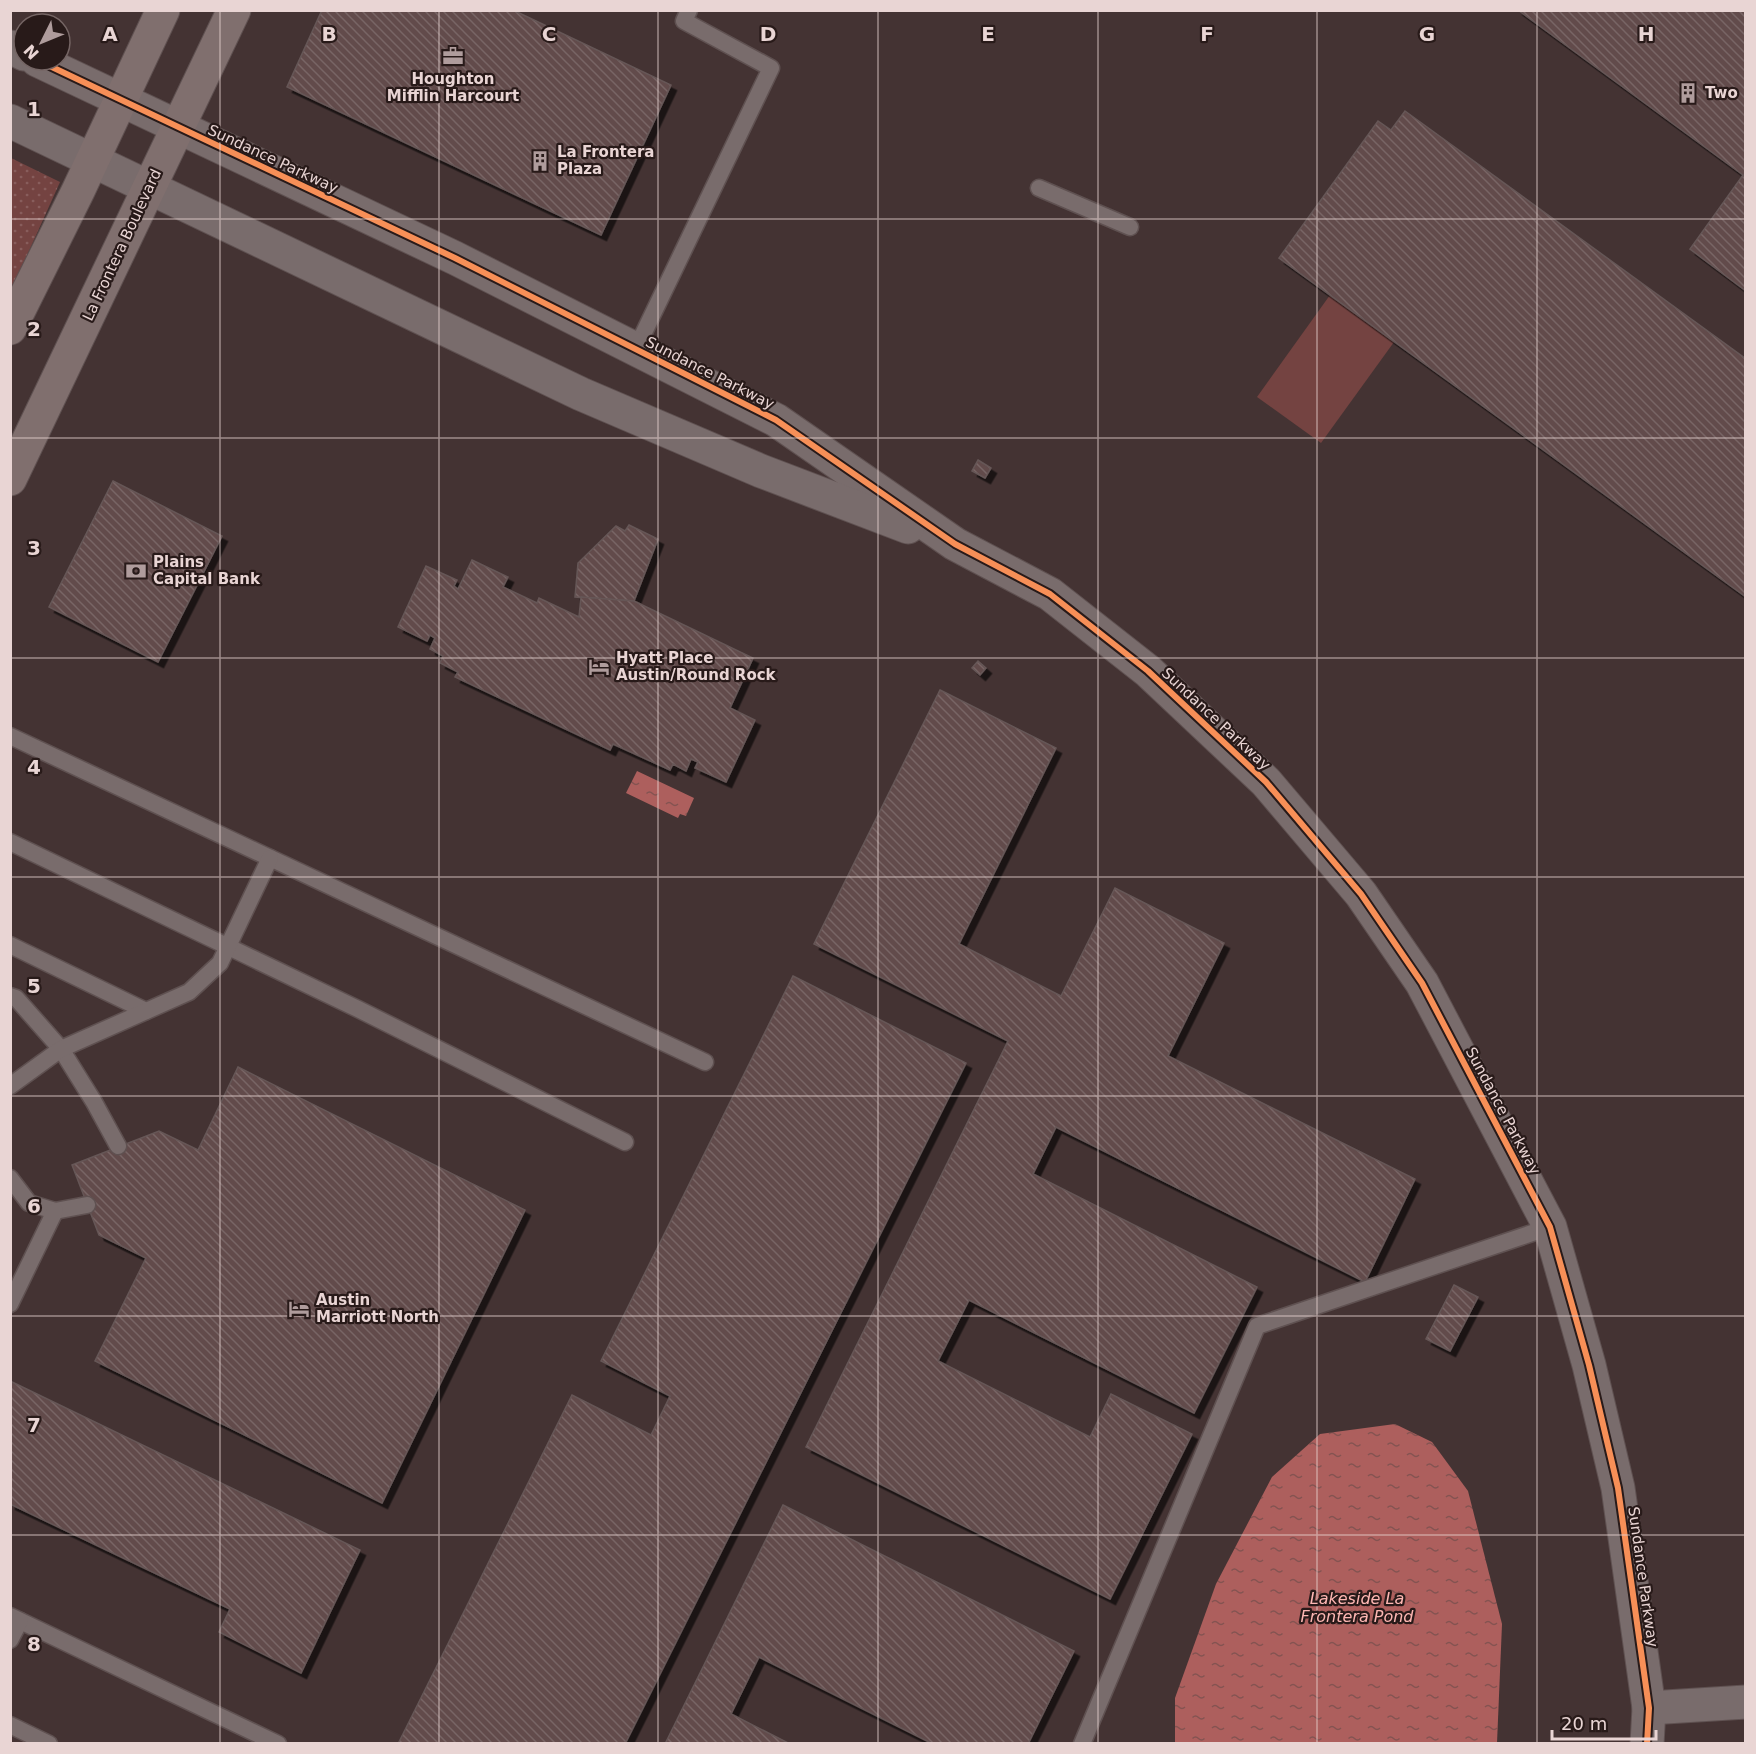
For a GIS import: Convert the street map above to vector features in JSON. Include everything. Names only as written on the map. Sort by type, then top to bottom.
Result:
[{"type":"street","points":[[10,328],[163,10]]},
{"type":"street","name":"La Frontera Boulevard","points":[[10,479],[234,10]]},
{"type":"street","name":"Sundance Parkway","points":[[62,72],[455,258],[776,420],[955,544],[1050,594],[1148,671],[1266,782],[1361,894],[1422,983],[1550,1227],[1589,1365],[1618,1488],[1649,1708],[1647,1743]]},
{"type":"street","name":"Sundance Parkway","points":[[10,121],[581,394],[761,471],[955,544]]},
{"type":"street","points":[[1649,1708],[1746,1702]]},
{"type":"lane","points":[[636,349],[771,68],[684,21],[689,10]]},
{"type":"lane","points":[[1039,188],[1130,227]]},
{"type":"lane","points":[[12,740],[705,1062]]},
{"type":"lane","points":[[10,842],[229,946],[625,1142]]},
{"type":"lane","points":[[10,1086],[61,1050],[189,992],[220,963],[270,858]]},
{"type":"lane","points":[[10,945],[146,1011]]},
{"type":"lane","points":[[10,996],[16,998],[61,1050],[94,1102],[118,1146]]},
{"type":"lane","points":[[10,1178],[29,1203],[55,1211],[87,1205]]},
{"type":"lane","points":[[10,1304],[55,1211]]},
{"type":"lane","points":[[1082,1743],[1257,1326],[1550,1227]]},
{"type":"lane","points":[[10,1640],[15,1618],[278,1743]]},
{"type":"lane","points":[[10,1725],[49,1743]]},
{"type":"shaded area","points":[[11,158],[60,182],[11,291]]},
{"type":"shaded area","points":[[1330,295],[1394,342],[1321,443],[1257,397]]},
{"type":"water","points":[[637,771],[694,798],[686,816],[680,814],[678,818],[626,793]]},
{"type":"water","name":"Lakeside La Frontera Pond","points":[[1395,1424],[1432,1442],[1468,1491],[1502,1624],[1497,1743],[1175,1743],[1175,1698],[1216,1584],[1272,1477],[1320,1434]]},
{"type":"building","name":"La Frontera Plaza","points":[[322,10],[513,10],[671,85],[601,235],[287,87]]},
{"type":"building","name":"Two","points":[[1518,10],[1746,10],[1746,177],[1743,175]]},
{"type":"building","points":[[1405,111],[1746,359],[1746,597],[1279,258],[1378,121],[1391,130]]},
{"type":"building","points":[[1743,175],[1746,177],[1746,291],[1690,249]]},
{"type":"building","points":[[978,460],[991,468],[985,478],[972,471]]},
{"type":"building","name":"Plains Capital Bank","points":[[113,481],[222,536],[158,662],[49,607]]},
{"type":"building","points":[[629,525],[658,539],[634,601],[575,597],[578,563],[616,526],[625,531]]},
{"type":"building","name":"Hyatt Place Austin/Round Rock","points":[[472,560],[508,577],[503,587],[537,603],[539,598],[579,617],[581,597],[634,601],[753,658],[730,708],[755,720],[726,782],[695,768],[698,762],[691,759],[686,771],[673,764],[670,770],[613,744],[610,750],[455,677],[458,672],[440,663],[443,656],[430,649],[435,638],[430,635],[427,641],[398,627],[426,566],[457,580],[454,586],[458,589]]},
{"type":"building","points":[[978,661],[986,668],[980,675],[972,668]]},
{"type":"building","points":[[940,690],[1056,748],[959,944],[1061,996],[1115,888],[1224,943],[1168,1056],[1415,1179],[1365,1282],[1056,1127],[1033,1174],[1257,1287],[1194,1413],[969,1300],[938,1361],[1090,1437],[1111,1394],[1192,1434],[1110,1599],[806,1447],[1008,1041],[814,944]]},
{"type":"building","points":[[793,976],[966,1063],[625,1744],[398,1744],[572,1395],[651,1435],[670,1396],[601,1361]]},
{"type":"building","name":"Austin Marriott North","points":[[238,1067],[525,1210],[382,1503],[95,1361],[146,1258],[99,1235],[72,1165],[159,1131],[198,1150]]},
{"type":"building","points":[[1454,1285],[1478,1297],[1450,1351],[1426,1339]]},
{"type":"building","points":[[10,1381],[360,1550],[301,1673],[219,1632],[230,1609],[10,1504]]},
{"type":"building","points":[[783,1505],[1074,1651],[1028,1744],[933,1744],[759,1657],[731,1714],[790,1744],[665,1744]]},
{"type":"cycle path","points":[[62,72],[455,258],[776,420],[955,544],[1050,594],[1148,671],[1266,782],[1361,894],[1422,983],[1550,1227],[1589,1365],[1618,1488],[1649,1708],[1647,1744]]},
{"type":"place","name":"Houghton Mifflin Harcourt","points":[[453,56]]},
{"type":"place","name":"Two","points":[[1688,93]]},
{"type":"place","name":"La Frontera Plaza","points":[[540,161]]},
{"type":"place","name":"Plains Capital Bank","points":[[136,571]]},
{"type":"place","name":"Hyatt Place Austin/Round Rock","points":[[599,667]]},
{"type":"place","name":"Austin Marriott North","points":[[299,1309]]}]
